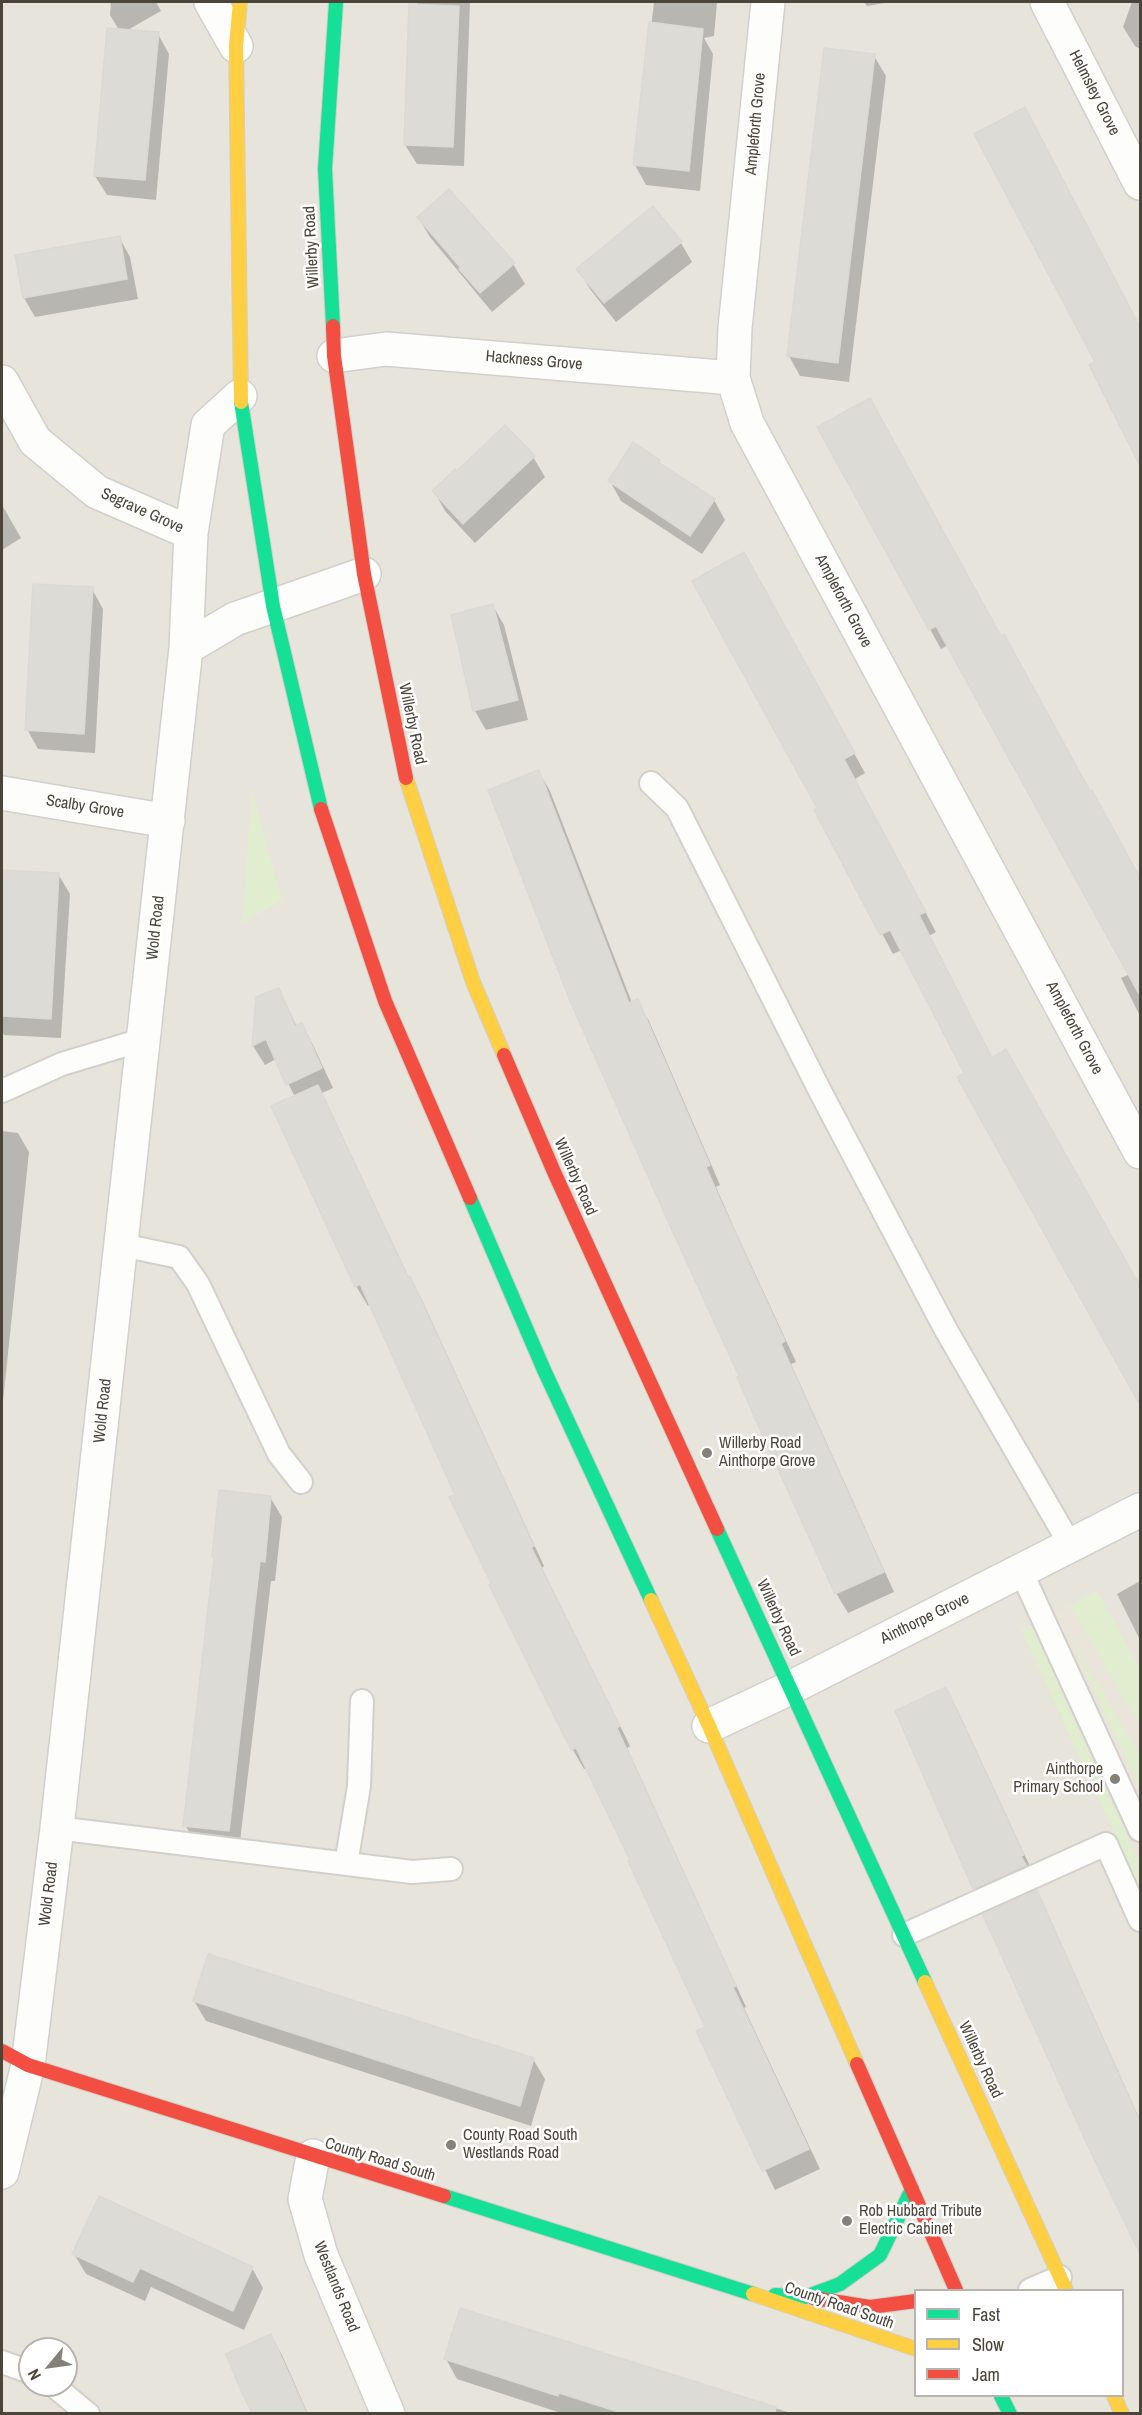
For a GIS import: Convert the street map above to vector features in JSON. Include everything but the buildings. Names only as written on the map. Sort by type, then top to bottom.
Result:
[{"type":"street","points":[[211,2],[236,46]]},
{"type":"street","points":[[240,2],[236,46],[240,396],[273,606],[319,801],[385,1001],[544,1370],[709,1726],[956,2289]]},
{"type":"street","name":"Willerby Road","points":[[336,2],[325,169],[334,356],[364,574],[407,782],[473,982],[554,1172],[792,1687],[1063,2284]]},
{"type":"street","name":"Ampleforth Grove","points":[[768,2],[735,328],[733,378],[747,423],[1140,1152]]},
{"type":"street","name":"Helmsley Grove","points":[[1047,2],[1140,183]]},
{"type":"street","name":"Hackness Grove","points":[[334,356],[386,349],[733,378]]},
{"type":"street","name":"Segrave Grove","points":[[2,382],[35,441],[97,492],[191,533]]},
{"type":"street","name":"Wold Road","points":[[2,2172],[15,2058],[57,1828],[186,648],[191,533],[208,425],[240,396]]},
{"type":"street","points":[[186,648],[235,619],[364,574]]},
{"type":"street","name":"Scalby Grove","points":[[2,793],[168,821]]},
{"type":"street","name":"Ainthorpe Grove","points":[[709,1726],[792,1687],[1140,1510]]},
{"type":"street","name":"County Road South","points":[[15,2058],[313,2156],[752,2294],[914,2349]]},
{"type":"street","name":"Westlands Road","points":[[313,2156],[305,2199],[321,2254],[388,2414]]},
{"type":"street","name":"County Road South","points":[[805,2297],[840,2284],[880,2255],[912,2189]]},
{"type":"street","name":"County Road South","points":[[752,2294],[805,2297],[870,2307],[914,2301]]},
{"type":"street","points":[[1002,2397],[1010,2414]]},
{"type":"street","points":[[1114,2397],[1122,2414]]},
{"type":"lane","points":[[651,783],[677,808],[821,1093],[941,1320],[1071,1546]]},
{"type":"lane","points":[[2,1091],[62,1064],[145,1039]]},
{"type":"lane","points":[[122,1245],[179,1257],[198,1284],[279,1454],[302,1482]]},
{"type":"lane","points":[[1021,1570],[1140,1830]]},
{"type":"lane","points":[[346,1864],[359,1786],[362,1701]]},
{"type":"lane","points":[[57,1828],[412,1872],[451,1869]]},
{"type":"lane","points":[[904,1935],[1106,1844],[1140,1920]]},
{"type":"lane","points":[[1036,2289],[1063,2284]]},
{"type":"lane","points":[[2,2362],[18,2368]]},
{"type":"lane","points":[[67,2397],[88,2414]]},
{"type":"shaded area","points":[[2,2],[1140,2],[1140,2413],[2,2414]]},
{"type":"shaded area","name":"Ainthorpe Primary School","points":[[1097,1591],[1140,1668],[1140,1890],[1021,1629]]},
{"type":"green space","points":[[252,791],[282,900],[242,923]]},
{"type":"green space","points":[[1097,1591],[1140,1668],[1140,1725],[1070,1605]]},
{"type":"green space","points":[[1031,1624],[1140,1865],[1140,1890],[1021,1629]]},
{"type":"green space","points":[[1068,1633],[1140,1755],[1140,1789]]},
{"type":"traffic: fast","points":[[333,326],[325,169],[336,2]]},
{"type":"traffic: fast","points":[[241,402],[273,606],[321,809]]},
{"type":"traffic: fast","points":[[470,1198],[544,1370],[651,1600]]},
{"type":"traffic: fast","points":[[717,1529],[925,1982]]},
{"type":"traffic: fast","points":[[775,2295],[805,2297],[840,2284],[880,2255],[912,2189]]},
{"type":"traffic: fast","points":[[444,2196],[753,2294]]},
{"type":"traffic: fast","points":[[1002,2397],[1010,2414]]},
{"type":"traffic: slow","points":[[240,2],[236,46],[241,402]]},
{"type":"traffic: slow","points":[[406,778],[473,982],[504,1055]]},
{"type":"traffic: slow","points":[[651,1600],[709,1726],[857,2064]]},
{"type":"traffic: slow","points":[[925,1982],[1066,2289]]},
{"type":"traffic: slow","points":[[753,2294],[914,2348]]},
{"type":"traffic: slow","points":[[1114,2397],[1122,2414]]},
{"type":"traffic: jam","points":[[333,326],[334,356],[364,574],[406,778]]},
{"type":"traffic: jam","points":[[321,809],[385,1001],[470,1198]]},
{"type":"traffic: jam","points":[[504,1055],[554,1172],[717,1529]]},
{"type":"traffic: jam","points":[[2,2051],[28,2065],[444,2196]]},
{"type":"traffic: jam","points":[[857,2064],[956,2289]]},
{"type":"traffic: jam","points":[[813,2298],[870,2307],[914,2301]]},
{"type":"place","name":"Willerby Road Ainthorpe Grove","points":[[707,1453]]},
{"type":"place","name":"Ainthorpe Primary School","points":[[1115,1779]]},
{"type":"place","name":"County Road South Westlands Road","points":[[451,2145]]},
{"type":"place","name":"Rob Hubbard Tribute Electric Cabinet","points":[[847,2221]]}]
